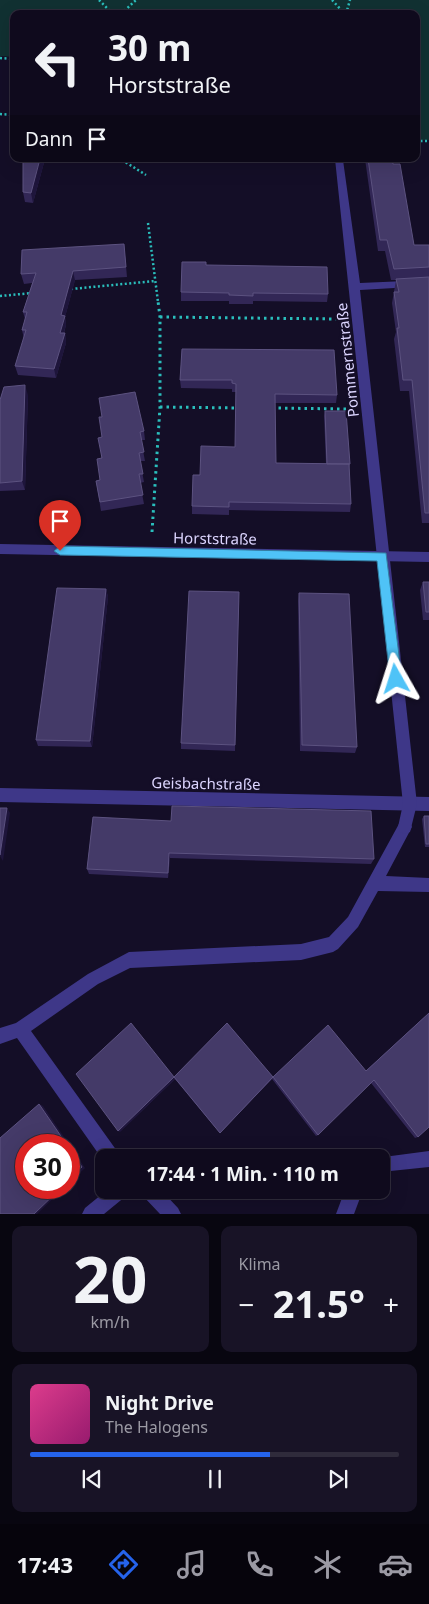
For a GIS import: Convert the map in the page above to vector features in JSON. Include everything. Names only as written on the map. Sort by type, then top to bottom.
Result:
[{"type":"street","name":"Pommernstraße","points":[[339,162],[355,287],[382,557]]},
{"type":"street","points":[[355,287],[429,284]]},
{"type":"street","name":"Horststraße","points":[[0,549],[429,558]]},
{"type":"street","points":[[0,1036],[20,1029],[93,979],[129,960],[301,952],[333,944],[352,922],[405,826],[410,804],[382,557]]},
{"type":"street","name":"Geisbachstraße","points":[[0,795],[429,804]]},
{"type":"street","points":[[373,883],[429,885]]},
{"type":"street","points":[[20,1029],[105,1149]]},
{"type":"street","points":[[390,1163],[429,1159]]},
{"type":"street","points":[[91,1214],[109,1199]]},
{"type":"street","points":[[158,1199],[172,1214]]},
{"type":"street","points":[[345,1214],[351,1199]]},
{"type":"path","points":[[99,0],[109,10]]},
{"type":"path","points":[[125,10],[136,0]]},
{"type":"path","points":[[332,0],[341,10]]},
{"type":"path","points":[[126,162],[146,175]]},
{"type":"path","points":[[148,223],[160,317],[160,407],[151,553]]},
{"type":"path","points":[[68,289],[154,281]]},
{"type":"path","points":[[0,296],[39,292]]},
{"type":"path","points":[[160,317],[358,319]]},
{"type":"path","points":[[160,407],[249,408]]},
{"type":"path","points":[[268,408],[367,410]]},
{"type":"green space","points":[[0,0],[429,0],[429,140],[420,140],[420,10],[10,10],[10,57],[0,56]]},
{"type":"building","points":[[23,162],[39,162],[31,193],[23,192]]},
{"type":"building","points":[[368,162],[393,162],[393,164],[400,164],[414,245],[429,245],[429,267],[394,269],[387,240],[380,240]]},
{"type":"building","points":[[124,244],[126,267],[73,271],[61,315],[65,316],[60,333],[65,333],[54,369],[15,366],[26,330],[22,330],[27,312],[23,312],[36,273],[21,274],[22,250]]},
{"type":"building","points":[[182,262],[206,262],[206,265],[327,267],[328,294],[253,293],[253,296],[229,295],[229,293],[181,292]]},
{"type":"building","points":[[429,277],[429,513],[425,513],[412,380],[403,380],[394,292],[399,292],[396,279]]},
{"type":"building","points":[[182,349],[334,350],[337,395],[275,394],[276,463],[349,464],[351,504],[229,502],[229,507],[192,506],[193,475],[200,475],[201,446],[235,447],[236,384],[232,383],[232,380],[180,380]]},
{"type":"building","points":[[25,385],[22,481],[0,483],[0,400],[4,387]]},
{"type":"building","points":[[135,392],[144,431],[140,432],[144,452],[139,453],[143,474],[139,474],[143,495],[100,502],[96,481],[100,480],[97,459],[102,458],[98,438],[102,437],[99,417],[102,417],[99,398]]},
{"type":"building","points":[[325,411],[346,411],[350,464],[327,464]]},
{"type":"building","points":[[423,582],[429,582],[429,612],[426,612]]},
{"type":"building","points":[[57,588],[106,589],[90,741],[36,740]]},
{"type":"building","points":[[189,591],[239,592],[235,745],[181,743]]},
{"type":"building","points":[[299,593],[349,594],[357,747],[302,745]]},
{"type":"building","points":[[172,806],[371,811],[374,859],[169,853],[168,873],[87,869],[93,817],[171,821]]},
{"type":"building","points":[[0,808],[7,808],[0,855]]},
{"type":"building","points":[[424,816],[429,816],[429,844],[426,844]]},
{"type":"building","points":[[429,1013],[429,1127],[418,1137],[374,1080],[318,1135],[273,1077],[328,1025],[366,1071]]},
{"type":"building","points":[[131,1023],[174,1077],[118,1131],[76,1074]]},
{"type":"building","points":[[227,1023],[273,1077],[220,1133],[174,1077]]},
{"type":"building","points":[[39,1104],[59,1134],[15,1134],[15,1199],[50,1199],[34,1214],[0,1214],[0,1138]]},
{"type":"route","points":[[60,551],[382,557],[396,679]]}]
